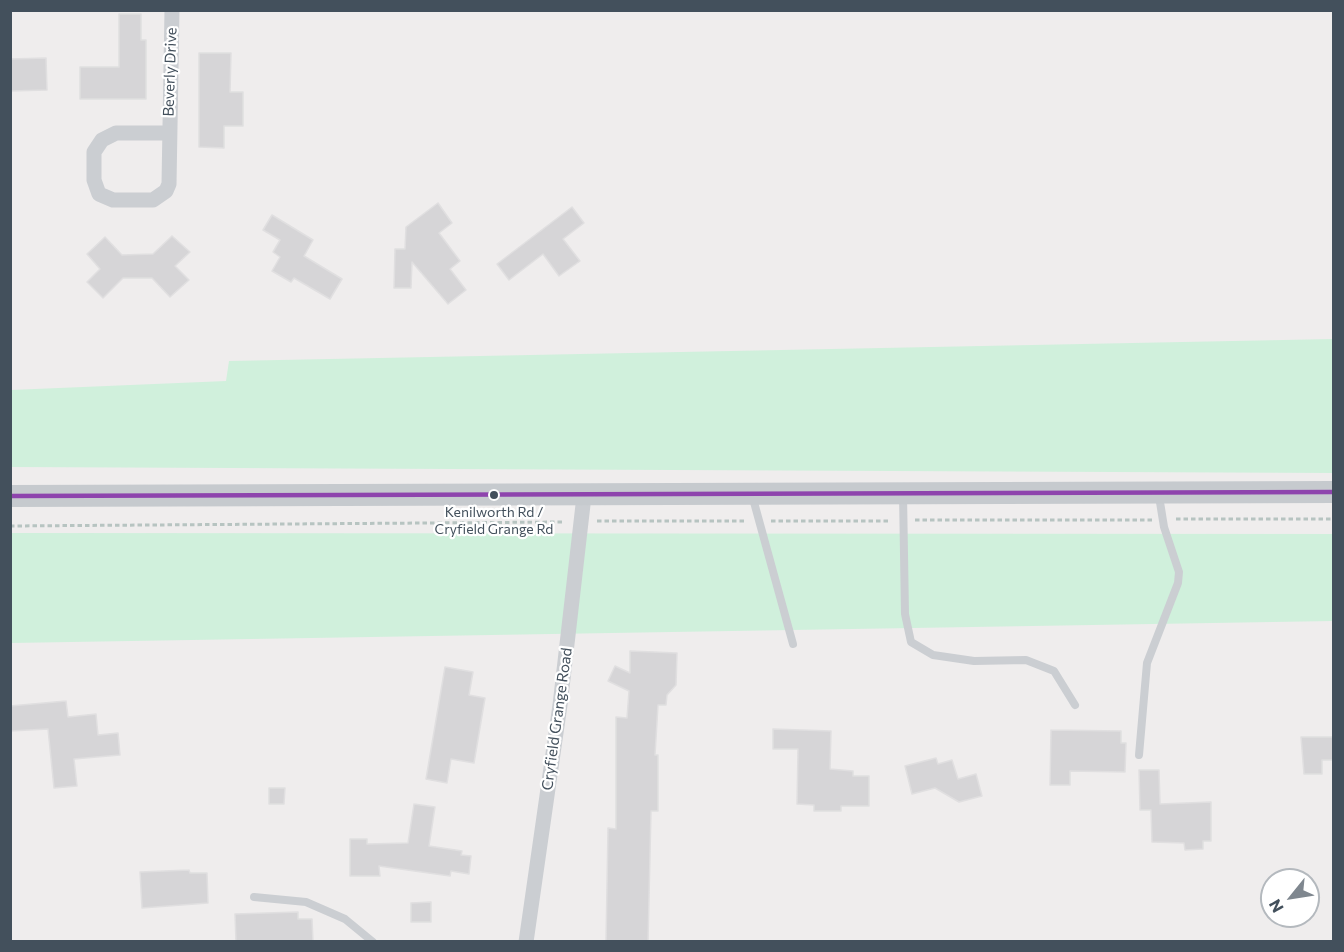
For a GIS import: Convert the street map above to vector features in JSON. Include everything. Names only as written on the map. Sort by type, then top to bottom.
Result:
[{"type":"main road","points":[[10,496],[1334,492]]},
{"type":"street","name":"Beverly Drive","points":[[168,133],[116,133],[102,140],[94,152],[94,180],[99,194],[112,200],[153,200],[166,191],[169,184],[168,133],[172,10]]},
{"type":"street","name":"Cryfield Grange Road","points":[[526,942],[560,705],[584,496]]},
{"type":"lane","points":[[903,492],[905,614],[911,642],[933,655],[974,661],[1026,660],[1054,671],[1075,705]]},
{"type":"lane","points":[[1138,755],[1147,663],[1178,583],[1175,556],[1163,519],[1159,492]]},
{"type":"lane","points":[[752,494],[793,644]]},
{"type":"lane","points":[[254,897],[306,902],[345,920],[373,942]]},
{"type":"path","points":[[10,526],[1334,519]]},
{"type":"green space","points":[[1333,339],[1333,473],[11,467],[11,390],[226,381],[229,361]]},
{"type":"green space","points":[[10,533],[1333,534],[1333,621],[11,643]]},
{"type":"building","points":[[119,14],[141,14],[141,40],[146,40],[146,99],[80,99],[80,67],[119,67]]},
{"type":"building","points":[[199,53],[231,53],[230,92],[243,92],[243,126],[224,126],[224,148],[199,147]]},
{"type":"building","points":[[46,58],[47,90],[10,91],[10,59]]},
{"type":"building","points":[[438,203],[452,223],[439,233],[460,261],[450,269],[466,290],[448,304],[412,262],[411,288],[394,288],[395,249],[405,249],[406,227]]},
{"type":"building","points":[[572,207],[584,223],[563,239],[580,261],[559,276],[543,254],[509,280],[497,264]]},
{"type":"building","points":[[272,215],[313,240],[304,256],[342,279],[330,299],[294,278],[291,282],[272,271],[280,257],[273,252],[280,240],[263,230]]},
{"type":"building","points":[[172,236],[190,252],[175,266],[189,280],[170,297],[152,278],[123,278],[103,298],[87,282],[100,269],[87,254],[105,237],[122,255],[153,254]]},
{"type":"building","points":[[630,651],[677,653],[676,685],[667,695],[666,705],[658,705],[655,755],[658,755],[658,811],[651,811],[648,942],[606,942],[608,828],[616,829],[616,717],[627,718],[629,691],[608,681],[615,666],[630,673]]},
{"type":"building","points":[[445,667],[473,672],[469,695],[485,698],[474,763],[451,759],[447,783],[426,779]]},
{"type":"building","points":[[66,701],[68,717],[96,714],[98,735],[118,733],[120,755],[74,759],[77,786],[54,788],[48,729],[10,731],[10,706]]},
{"type":"building","points":[[773,729],[831,731],[830,769],[853,771],[853,776],[869,776],[869,806],[841,806],[841,811],[814,811],[814,805],[797,804],[798,749],[773,749]]},
{"type":"building","points":[[1051,730],[1121,731],[1121,743],[1126,743],[1125,772],[1070,771],[1070,785],[1050,785]]},
{"type":"building","points":[[1301,737],[1334,737],[1334,760],[1322,760],[1322,774],[1304,774]]},
{"type":"building","points":[[936,758],[938,764],[952,760],[958,779],[976,774],[982,796],[959,802],[935,788],[912,794],[905,766]]},
{"type":"building","points":[[1139,770],[1159,770],[1160,804],[1211,802],[1211,841],[1203,841],[1203,849],[1185,850],[1184,843],[1152,842],[1151,810],[1140,810]]},
{"type":"building","points":[[269,788],[285,788],[284,804],[269,804]]},
{"type":"building","points":[[414,804],[435,807],[429,846],[462,851],[461,855],[471,856],[469,874],[451,871],[450,876],[379,866],[380,876],[350,876],[350,839],[367,839],[367,844],[408,843]]},
{"type":"building","points":[[189,870],[190,873],[207,873],[208,903],[142,908],[140,872]]},
{"type":"building","points":[[431,902],[431,922],[411,922],[411,903]]},
{"type":"building","points":[[298,912],[298,919],[312,919],[313,942],[236,942],[235,914]]},
{"type":"transit line","points":[[10,496],[1334,492]]},
{"type":"place","name":"Kenilworth Rd / Cryfield Grange Rd","points":[[494,495]]}]
